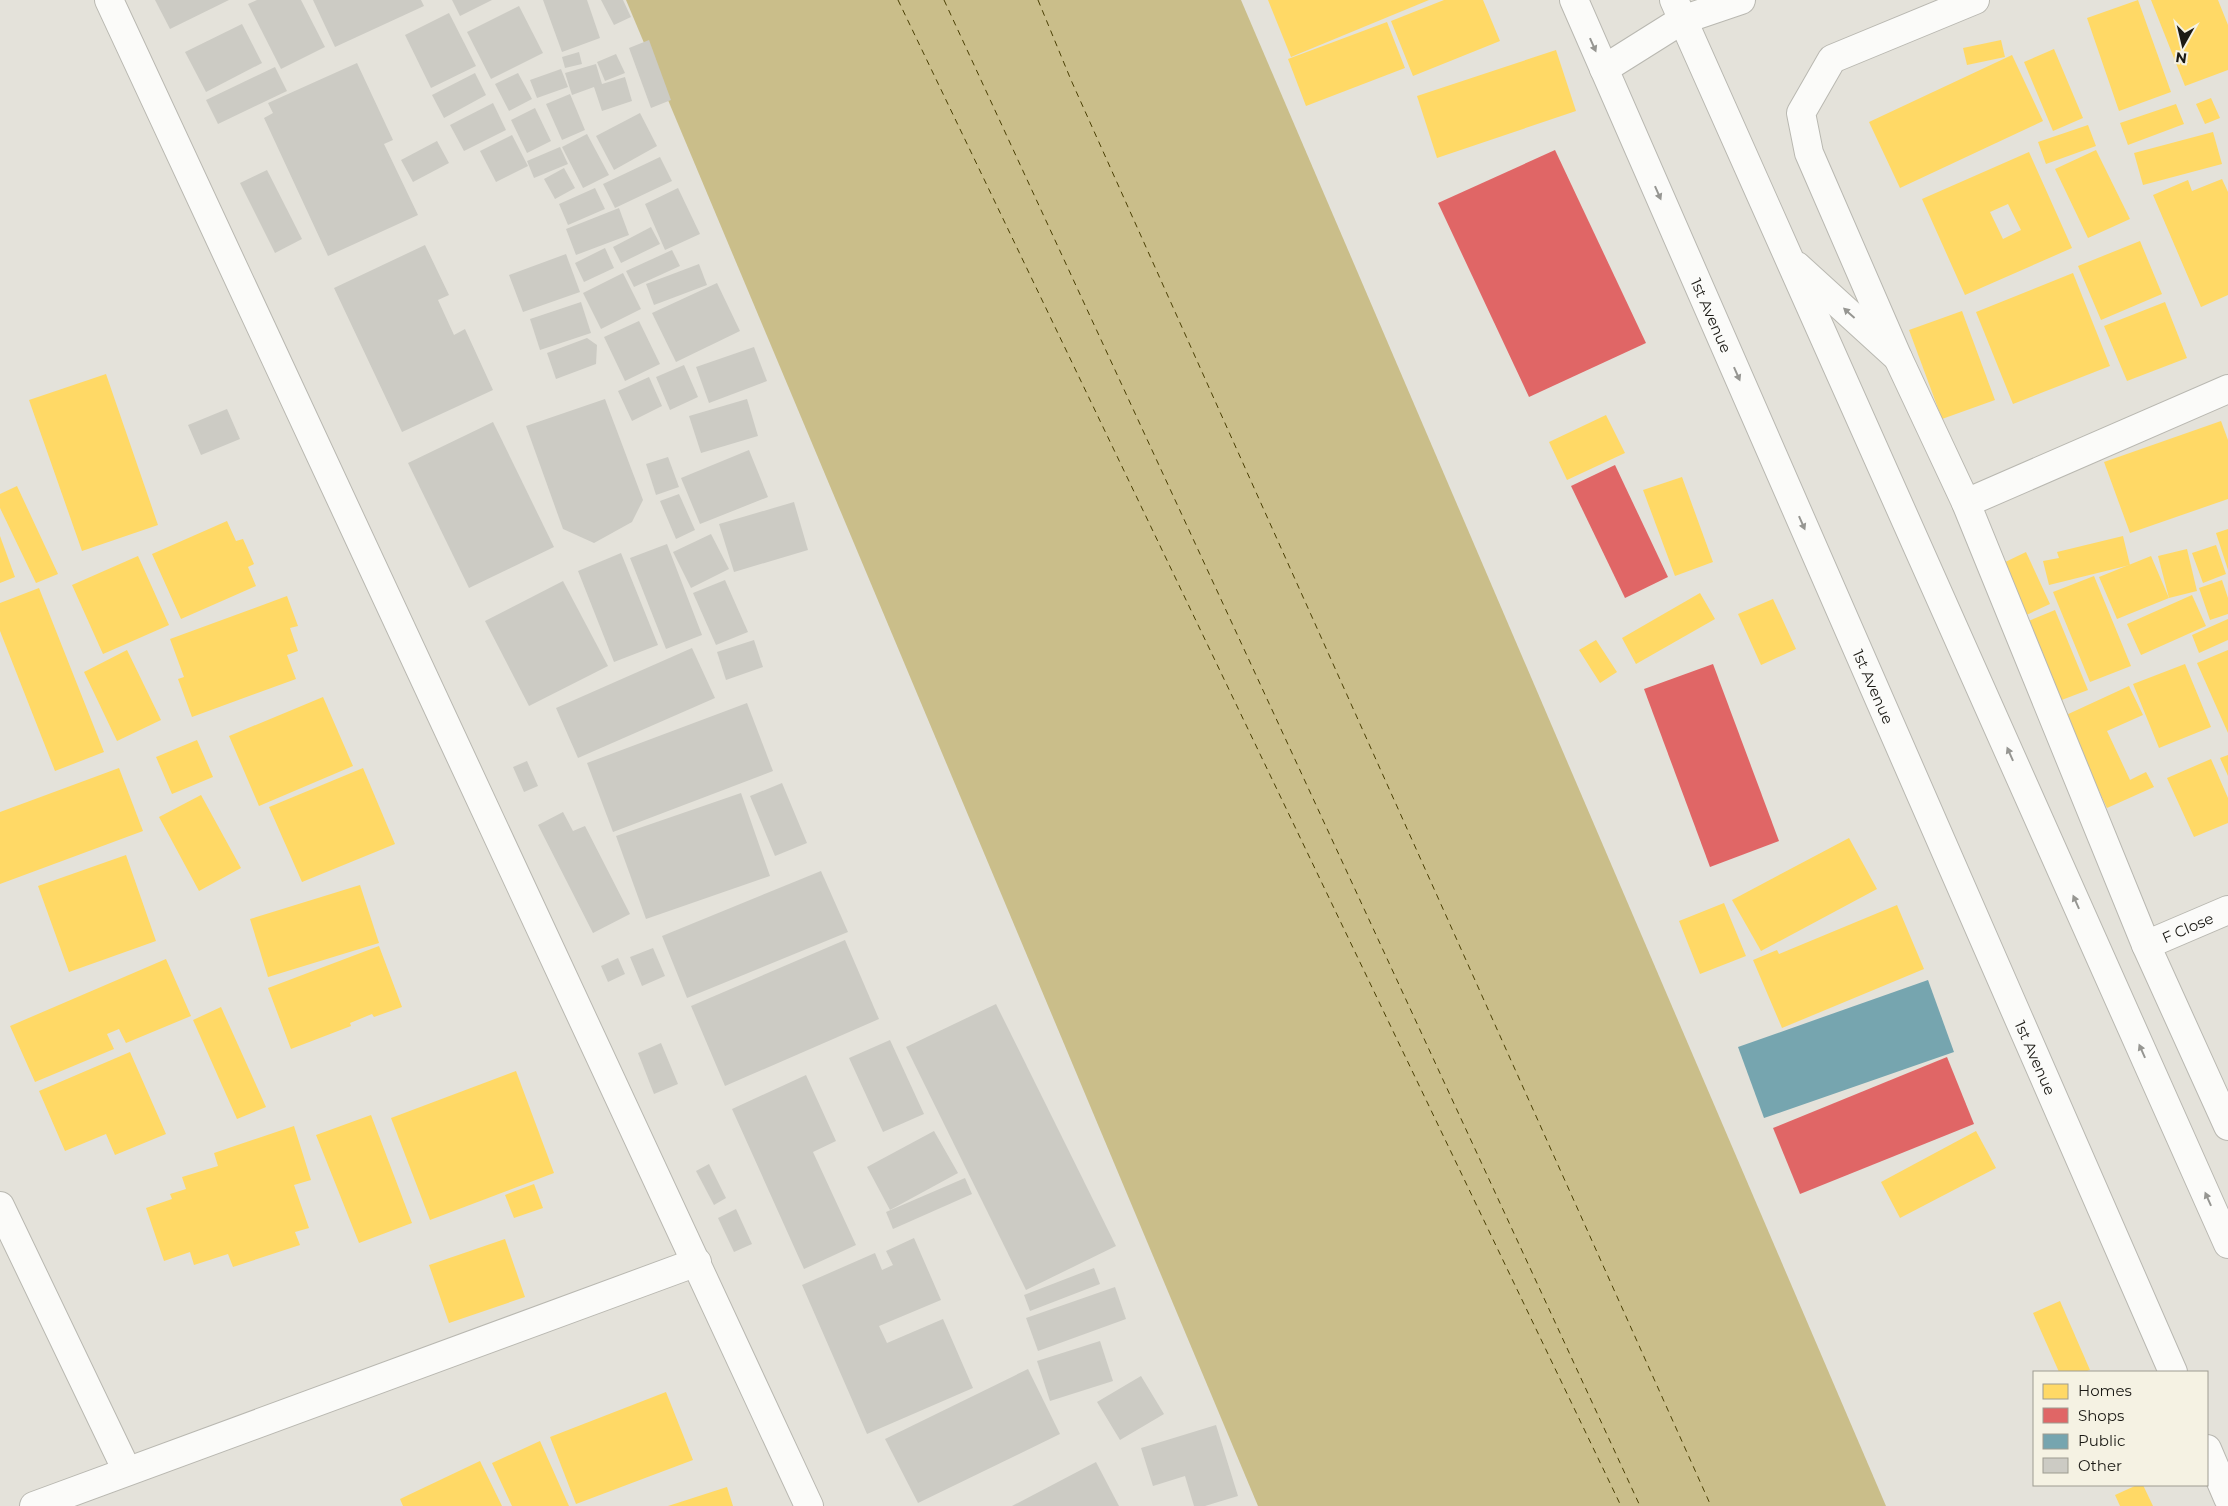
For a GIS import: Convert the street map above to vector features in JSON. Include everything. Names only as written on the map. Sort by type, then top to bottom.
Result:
[{"type":"street","points":[[110,0],[809,1506]]},
{"type":"street","name":"1st Avenue","points":[[1574,0],[2173,1371]]},
{"type":"street","points":[[1604,69],[1678,10],[1741,0]]},
{"type":"street","points":[[1975,0],[1832,58],[1801,113],[1809,153],[1898,358],[1966,503],[2146,945],[2228,1126]]},
{"type":"street","points":[[1678,10],[2228,1244]]},
{"type":"street","points":[[1788,258],[1898,358]]},
{"type":"street","points":[[1966,503],[2228,389]]},
{"type":"street","name":"F Close","points":[[2146,945],[2228,910]]},
{"type":"street","points":[[0,1206],[127,1472]]},
{"type":"street","points":[[34,1506],[697,1262]]},
{"type":"street","points":[[2208,1451],[2228,1498]]},
{"type":"shaded area","points":[[626,0],[1241,0],[1886,1506],[1258,1506]]},
{"type":"building: Homes","points":[[1268,0],[1429,0],[1291,57]]},
{"type":"building: Homes","points":[[1444,0],[1483,0],[1500,41],[1413,76],[1391,21]]},
{"type":"building: Homes","points":[[2138,0],[2171,92],[2119,111],[2087,18]]},
{"type":"building: Homes","points":[[2151,0],[2218,0],[2228,25],[2228,70],[2185,86]]},
{"type":"building: Homes","points":[[1387,22],[1405,68],[1306,106],[1288,59]]},
{"type":"building: Homes","points":[[2001,40],[2005,57],[1967,65],[1963,48]]},
{"type":"building: Homes","points":[[2054,49],[2083,118],[2053,131],[2024,62]]},
{"type":"building: Homes","points":[[1556,50],[1576,111],[1437,158],[1417,96]]},
{"type":"building: Homes","points":[[2012,55],[2043,121],[1900,188],[1869,122]]},
{"type":"building: Homes","points":[[2211,98],[2220,118],[2205,124],[2196,104]]},
{"type":"building: Homes","points":[[2176,104],[2184,124],[2128,145],[2120,123]]},
{"type":"building: Homes","points":[[2088,125],[2096,146],[2046,164],[2038,142]]},
{"type":"building: Homes","points":[[2213,132],[2222,164],[2143,185],[2134,153]]},
{"type":"building: Homes","points":[[2096,150],[2130,219],[2088,238],[2055,169]]},
{"type":"building: Homes","points":[[2029,152],[2072,248],[1965,295],[1922,199]],"holes":[[[2008,204],[2021,230],[2003,239],[1990,212]]]},
{"type":"building: Homes","points":[[2222,179],[2228,192],[2228,295],[2201,307],[2153,195],[2188,180],[2192,191]]},
{"type":"building: Homes","points":[[2140,241],[2162,294],[2101,320],[2078,266]]},
{"type":"building: Homes","points":[[2073,273],[2110,366],[2013,404],[1976,312]]},
{"type":"building: Homes","points":[[2165,302],[2187,358],[2127,381],[2104,326]]},
{"type":"building: Homes","points":[[1962,311],[1995,400],[1942,419],[1909,330]]},
{"type":"building: Homes","points":[[106,374],[158,525],[82,551],[29,400]]},
{"type":"building: Homes","points":[[1606,415],[1625,453],[1567,480],[1549,442]]},
{"type":"building: Homes","points":[[2221,421],[2228,440],[2228,499],[2130,533],[2104,462]]},
{"type":"building: Homes","points":[[1682,477],[1713,562],[1675,576],[1643,490]]},
{"type":"building: Homes","points":[[17,486],[58,574],[36,583],[0,508],[0,494]]},
{"type":"building: Homes","points":[[227,521],[236,541],[243,539],[254,564],[248,567],[256,586],[181,619],[152,554]]},
{"type":"building: Homes","points":[[2228,529],[2228,570],[2216,533]]},
{"type":"building: Homes","points":[[0,536],[15,577],[0,583]]},
{"type":"building: Homes","points":[[2123,536],[2130,565],[2049,585],[2043,561],[2059,558],[2057,552]]},
{"type":"building: Homes","points":[[2216,545],[2226,574],[2203,583],[2192,553]]},
{"type":"building: Homes","points":[[2187,549],[2197,591],[2169,598],[2158,556]]},
{"type":"building: Homes","points":[[2026,552],[2050,604],[2022,617],[1997,566]]},
{"type":"building: Homes","points":[[138,556],[169,625],[103,654],[72,585]]},
{"type":"building: Homes","points":[[2151,556],[2169,598],[2117,619],[2099,577]]},
{"type":"building: Homes","points":[[2094,576],[2131,666],[2090,682],[2053,592]]},
{"type":"building: Homes","points":[[2222,580],[2228,598],[2228,614],[2210,620],[2199,588]]},
{"type":"building: Homes","points":[[39,588],[104,752],[55,771],[0,631],[0,603]]},
{"type":"building: Homes","points":[[1700,593],[1715,619],[1636,664],[1622,638]]},
{"type":"building: Homes","points":[[2192,595],[2206,626],[2141,655],[2127,624]]},
{"type":"building: Homes","points":[[287,596],[298,626],[290,628],[298,651],[287,655],[296,679],[192,717],[178,679],[184,677],[170,639]]},
{"type":"building: Homes","points":[[1773,599],[1796,649],[1761,665],[1738,614]]},
{"type":"building: Homes","points":[[2055,610],[2088,690],[2059,701],[2026,622]]},
{"type":"building: Homes","points":[[2228,619],[2228,640],[2199,653],[2192,635]]},
{"type":"building: Homes","points":[[1596,640],[1617,672],[1600,683],[1579,650]]},
{"type":"building: Homes","points":[[127,650],[161,720],[117,741],[84,672]]},
{"type":"building: Homes","points":[[2228,650],[2228,733],[2197,663]]},
{"type":"building: Homes","points":[[2185,664],[2211,727],[2159,748],[2133,684]]},
{"type":"building: Homes","points":[[2129,686],[2143,715],[2107,731],[2130,780],[2146,772],[2154,787],[2107,808],[2064,716]]},
{"type":"building: Homes","points":[[323,697],[353,766],[259,806],[229,736]]},
{"type":"building: Homes","points":[[197,740],[213,777],[172,794],[156,757]]},
{"type":"building: Homes","points":[[2228,755],[2228,776],[2220,758]]},
{"type":"building: Homes","points":[[2211,759],[2228,798],[2228,823],[2194,837],[2167,778]]},
{"type":"building: Homes","points":[[119,768],[143,831],[0,884],[0,812]]},
{"type":"building: Homes","points":[[363,768],[395,844],[302,882],[269,807]]},
{"type":"building: Homes","points":[[201,795],[241,868],[199,891],[159,817]]},
{"type":"building: Homes","points":[[1849,838],[1877,889],[1761,951],[1732,900]]},
{"type":"building: Homes","points":[[126,855],[156,941],[69,972],[38,886]]},
{"type":"building: Homes","points":[[360,885],[379,943],[268,977],[250,919]]},
{"type":"building: Homes","points":[[1724,903],[1746,956],[1700,974],[1679,921]]},
{"type":"building: Homes","points":[[1897,905],[1924,969],[1782,1028],[1753,960],[1777,950],[1779,954]]},
{"type":"building: Homes","points":[[379,946],[402,1007],[374,1017],[372,1014],[350,1023],[351,1026],[291,1049],[268,988]]},
{"type":"building: Homes","points":[[166,959],[191,1016],[126,1043],[119,1029],[107,1034],[114,1049],[35,1082],[10,1026]]},
{"type":"building: Homes","points":[[221,1007],[266,1107],[237,1119],[193,1020]]},
{"type":"building: Homes","points":[[130,1052],[166,1134],[115,1155],[106,1134],[65,1151],[39,1091]]},
{"type":"building: Homes","points":[[516,1071],[554,1173],[430,1220],[391,1118]]},
{"type":"building: Homes","points":[[371,1115],[412,1223],[359,1243],[316,1135]]},
{"type":"building: Homes","points":[[294,1126],[311,1180],[294,1185],[309,1228],[295,1232],[300,1245],[233,1267],[228,1254],[194,1265],[190,1252],[164,1261],[146,1208],[172,1199],[170,1194],[186,1189],[182,1177],[218,1166],[214,1153]]},
{"type":"building: Homes","points":[[1976,1131],[1996,1168],[1900,1218],[1881,1182]]},
{"type":"building: Homes","points":[[534,1184],[543,1208],[514,1218],[505,1195]]},
{"type":"building: Homes","points":[[505,1239],[525,1297],[449,1323],[429,1265]]},
{"type":"building: Homes","points":[[2060,1301],[2090,1370],[2059,1371],[2033,1313]]},
{"type":"building: Homes","points":[[666,1392],[693,1460],[576,1504],[550,1437]]},
{"type":"building: Homes","points":[[540,1441],[569,1506],[512,1506],[492,1463]]},
{"type":"building: Homes","points":[[480,1461],[502,1506],[403,1506],[400,1499]]},
{"type":"building: Homes","points":[[2135,1486],[2143,1486],[2153,1506],[2120,1506],[2115,1495]]},
{"type":"building: Homes","points":[[727,1487],[733,1506],[668,1506]]},
{"type":"building: Shops","points":[[1555,150],[1646,343],[1529,397],[1438,203]]},
{"type":"building: Shops","points":[[1615,465],[1668,577],[1625,598],[1571,486]]},
{"type":"building: Shops","points":[[1713,664],[1779,841],[1710,867],[1644,689]]},
{"type":"building: Shops","points":[[1947,1057],[1974,1124],[1800,1194],[1773,1128]]},
{"type":"building: Public","points":[[1928,980],[1954,1052],[1764,1118],[1738,1047]]},
{"type":"building: Other","points":[[155,0],[229,0],[170,29]]},
{"type":"building: Other","points":[[257,0],[301,0],[325,47],[281,69],[248,4]]},
{"type":"building: Other","points":[[313,0],[421,0],[424,6],[335,47]]},
{"type":"building: Other","points":[[452,0],[492,0],[460,16]]},
{"type":"building: Other","points":[[543,0],[587,0],[600,38],[562,52]]},
{"type":"building: Other","points":[[601,0],[623,0],[631,17],[614,25]]},
{"type":"building: Other","points":[[519,6],[543,53],[491,79],[467,32]]},
{"type":"building: Other","points":[[449,13],[476,66],[431,88],[405,35]]},
{"type":"building: Other","points":[[242,24],[262,63],[206,92],[185,52]]},
{"type":"building: Other","points":[[649,40],[671,100],[651,108],[629,48]]},
{"type":"building: Other","points":[[579,52],[582,64],[565,68],[562,57]]},
{"type":"building: Other","points":[[616,54],[625,73],[605,81],[597,62]]},
{"type":"building: Other","points":[[357,63],[393,140],[384,144],[418,215],[328,256],[264,118],[273,113],[268,103]]},
{"type":"building: Other","points":[[596,64],[602,84],[625,77],[632,101],[602,111],[594,87],[572,95],[565,73]]},
{"type":"building: Other","points":[[275,67],[287,91],[218,124],[206,100]]},
{"type":"building: Other","points":[[561,69],[568,87],[537,98],[530,80]]},
{"type":"building: Other","points":[[475,73],[486,95],[444,118],[432,95]]},
{"type":"building: Other","points":[[518,73],[532,99],[509,111],[495,84]]},
{"type":"building: Other","points":[[570,94],[585,130],[562,140],[546,104]]},
{"type":"building: Other","points":[[493,103],[506,130],[464,151],[450,125]]},
{"type":"building: Other","points":[[535,108],[551,141],[527,153],[511,120]]},
{"type":"building: Other","points":[[640,113],[657,146],[614,170],[596,136]]},
{"type":"building: Other","points":[[587,134],[609,175],[583,188],[562,147]]},
{"type":"building: Other","points":[[512,135],[528,166],[496,182],[480,151]]},
{"type":"building: Other","points":[[437,141],[449,163],[413,182],[401,160]]},
{"type":"building: Other","points":[[560,147],[568,164],[534,178],[527,161]]},
{"type":"building: Other","points":[[660,157],[672,181],[615,208],[603,184]]},
{"type":"building: Other","points":[[564,168],[575,188],[555,199],[544,179]]},
{"type":"building: Other","points":[[267,170],[302,239],[275,253],[240,183]]},
{"type":"building: Other","points":[[595,188],[605,209],[568,225],[559,204]]},
{"type":"building: Other","points":[[678,188],[700,234],[665,250],[645,204]]},
{"type":"building: Other","points":[[619,208],[629,235],[576,255],[566,229]]},
{"type":"building: Other","points":[[651,227],[660,244],[621,263],[613,247]]},
{"type":"building: Other","points":[[425,245],[449,295],[438,300],[454,335],[465,329],[493,390],[402,432],[334,288]]},
{"type":"building: Other","points":[[605,248],[614,268],[584,282],[575,263]]},
{"type":"building: Other","points":[[672,250],[680,266],[634,287],[626,271]]},
{"type":"building: Other","points":[[566,254],[580,292],[523,312],[509,275]]},
{"type":"building: Other","points":[[699,264],[707,285],[654,305],[646,284]]},
{"type":"building: Other","points":[[623,273],[641,309],[601,329],[583,293]]},
{"type":"building: Other","points":[[717,283],[740,331],[676,362],[652,313]]},
{"type":"building: Other","points":[[581,302],[591,333],[540,350],[530,319]]},
{"type":"building: Other","points":[[639,321],[660,364],[625,381],[604,337]]},
{"type":"building: Other","points":[[587,338],[597,345],[596,364],[556,379],[547,353]]},
{"type":"building: Other","points":[[754,347],[767,381],[709,403],[696,367]]},
{"type":"building: Other","points":[[684,365],[698,397],[670,410],[656,377]]},
{"type":"building: Other","points":[[649,377],[662,406],[632,421],[618,391]]},
{"type":"building: Other","points":[[605,399],[643,500],[632,522],[594,543],[563,529],[526,426]]},
{"type":"building: Other","points":[[747,399],[758,436],[701,453],[689,416]]},
{"type":"building: Other","points":[[227,409],[240,439],[201,455],[188,425]]},
{"type":"building: Other","points":[[493,422],[554,547],[469,588],[408,463]]},
{"type":"building: Other","points":[[749,450],[768,497],[700,524],[681,478]]},
{"type":"building: Other","points":[[668,457],[679,487],[656,495],[646,464]]},
{"type":"building: Other","points":[[679,494],[695,530],[676,539],[660,501]]},
{"type":"building: Other","points":[[794,502],[808,550],[734,572],[719,524]]},
{"type":"building: Other","points":[[711,534],[729,569],[691,588],[673,552]]},
{"type":"building: Other","points":[[667,544],[702,635],[666,649],[630,558]]},
{"type":"building: Other","points":[[621,553],[658,645],[614,662],[578,571]]},
{"type":"building: Other","points":[[725,580],[748,632],[716,645],[693,593]]},
{"type":"building: Other","points":[[563,581],[608,666],[529,706],[485,621]]},
{"type":"building: Other","points":[[754,640],[763,667],[726,680],[717,652]]},
{"type":"building: Other","points":[[692,648],[715,698],[578,758],[556,708]]},
{"type":"building: Other","points":[[747,703],[773,771],[613,832],[587,763]]},
{"type":"building: Other","points":[[527,761],[538,786],[524,792],[513,767]]},
{"type":"building: Other","points":[[782,783],[807,843],[775,856],[750,796]]},
{"type":"building: Other","points":[[741,793],[770,876],[646,919],[616,836]]},
{"type":"building: Other","points":[[563,812],[573,831],[585,826],[630,914],[593,933],[538,825]]},
{"type":"building: Other","points":[[821,871],[848,932],[687,998],[662,936]]},
{"type":"building: Other","points":[[845,940],[879,1019],[725,1086],[691,1006]]},
{"type":"building: Other","points":[[653,948],[665,976],[642,986],[630,957]]},
{"type":"building: Other","points":[[618,958],[625,974],[608,982],[601,966]]},
{"type":"building: Other","points":[[996,1004],[1116,1246],[1026,1290],[906,1047]]},
{"type":"building: Other","points":[[890,1040],[924,1114],[883,1132],[849,1058]]},
{"type":"building: Other","points":[[661,1043],[678,1084],[654,1094],[638,1053]]},
{"type":"building: Other","points":[[806,1075],[836,1141],[813,1152],[856,1245],[804,1269],[732,1109]]},
{"type":"building: Other","points":[[934,1131],[958,1173],[890,1210],[867,1167]]},
{"type":"building: Other","points":[[709,1164],[726,1198],[714,1205],[696,1171]]},
{"type":"building: Other","points":[[965,1178],[972,1194],[893,1229],[886,1212]]},
{"type":"building: Other","points":[[736,1209],[752,1244],[734,1252],[718,1218]]},
{"type":"building: Other","points":[[914,1238],[941,1300],[879,1326],[887,1343],[943,1319],[973,1388],[867,1434],[802,1285],[875,1253],[882,1270],[893,1265],[886,1251]]},
{"type":"building: Other","points":[[1094,1268],[1100,1284],[1030,1311],[1024,1295]]},
{"type":"building: Other","points":[[1115,1287],[1126,1319],[1038,1351],[1026,1318]]},
{"type":"building: Other","points":[[1100,1341],[1113,1381],[1050,1401],[1037,1361]]},
{"type":"building: Other","points":[[1028,1369],[1060,1434],[918,1503],[885,1439]]},
{"type":"building: Other","points":[[1141,1376],[1164,1414],[1120,1440],[1097,1402]]},
{"type":"building: Other","points":[[1216,1425],[1238,1496],[1205,1506],[1194,1506],[1185,1476],[1153,1486],[1141,1448]]},
{"type":"building: Other","points":[[1096,1462],[1119,1506],[1012,1506]]},
{"type":"ferry route","points":[[898,0],[1621,1506]]},
{"type":"ferry route","points":[[944,0],[1640,1506]]},
{"type":"ferry route","points":[[1038,0],[1071,80],[1711,1506]]}]
